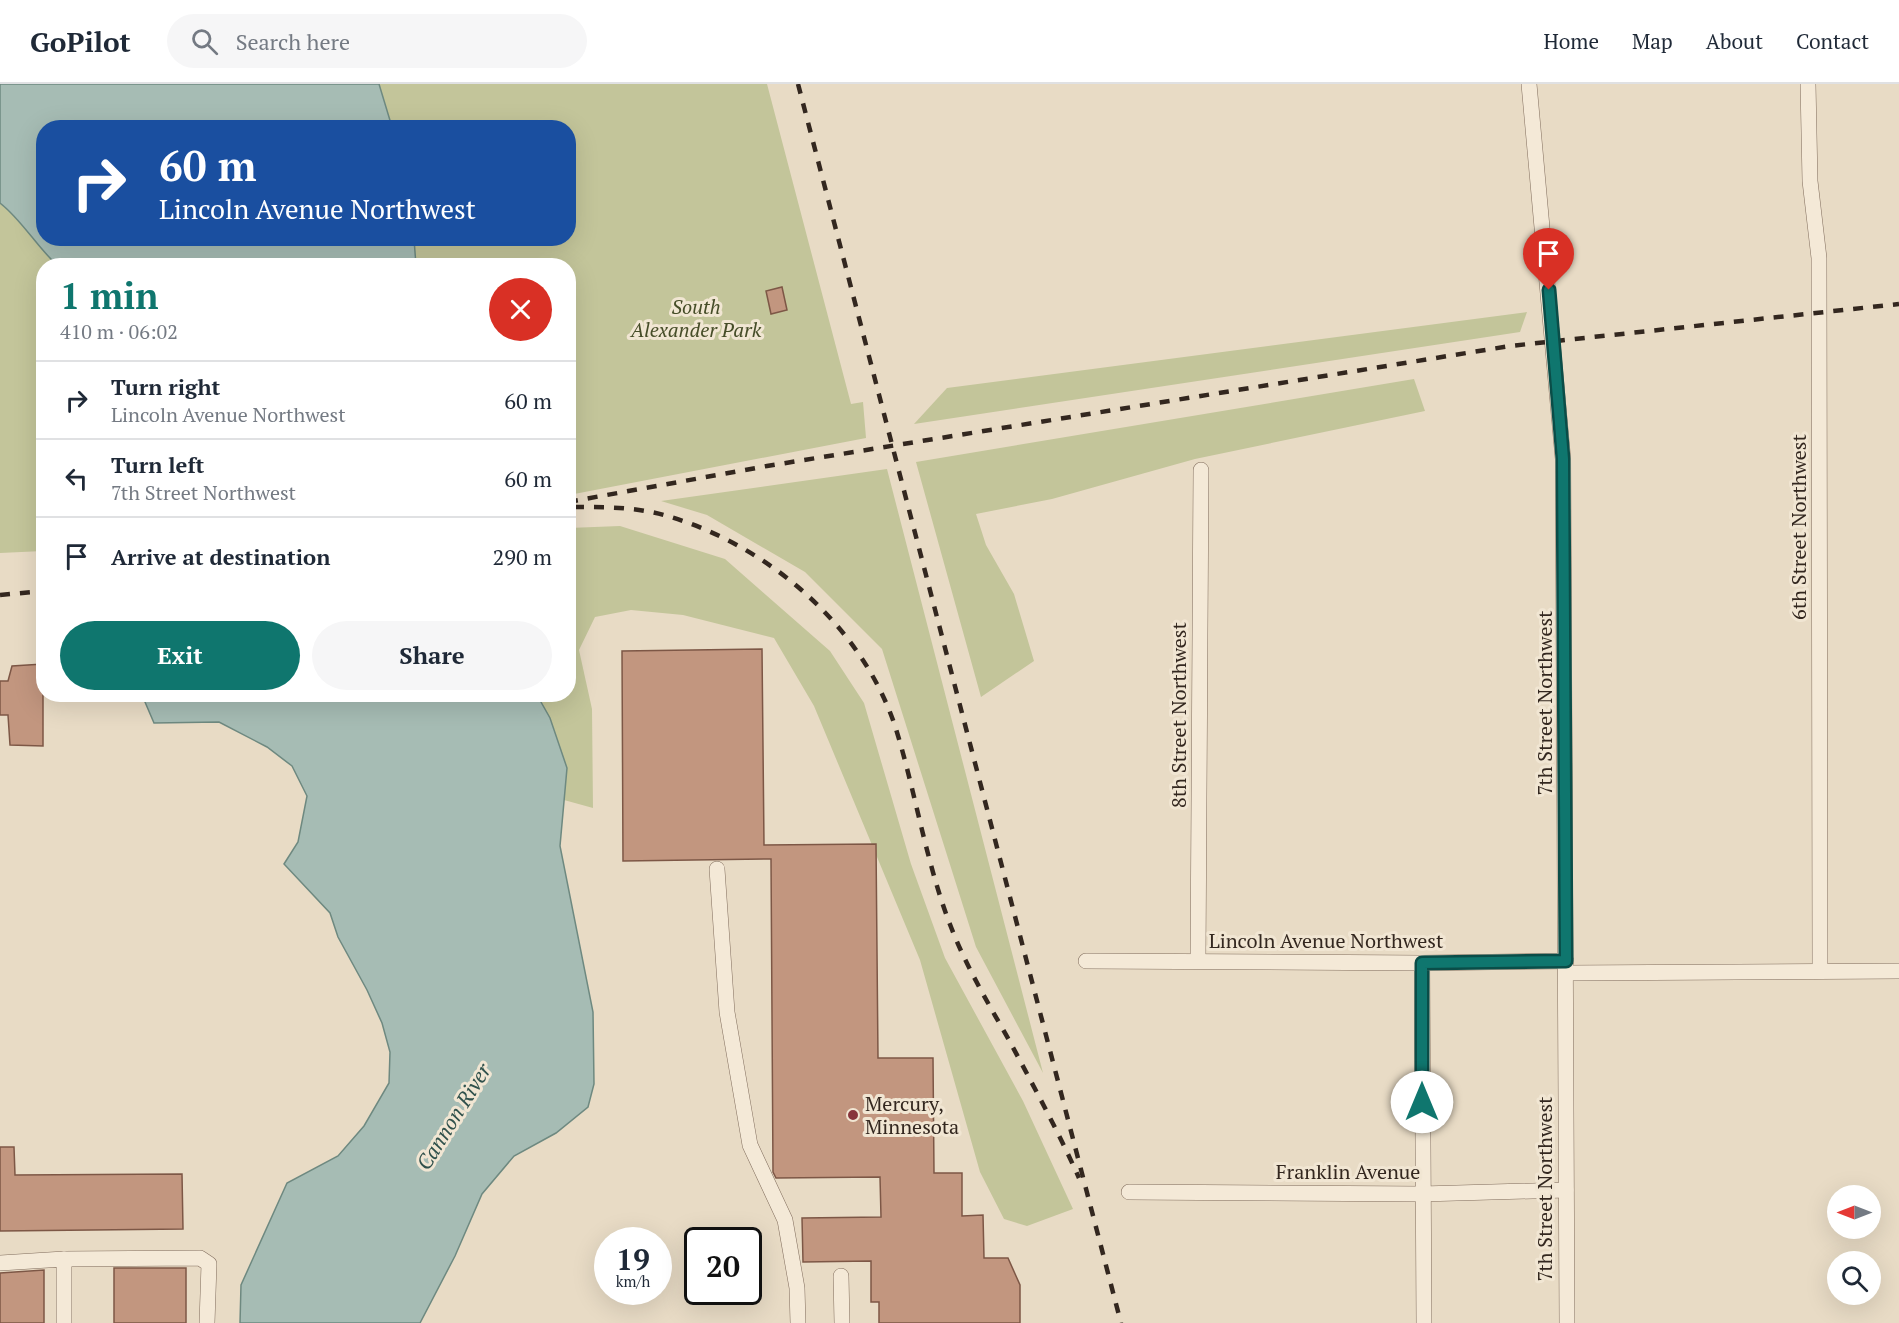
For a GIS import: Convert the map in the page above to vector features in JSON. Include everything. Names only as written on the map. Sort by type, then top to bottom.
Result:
[{"type":"street","name":"7th Street Northwest","points":[[1529,84],[1563,459],[1567,1323]]},
{"type":"street","name":"6th Street Northwest","points":[[1808,84],[1810,181],[1819,258],[1820,971]]},
{"type":"street","name":"8th Street Northwest","points":[[1198,961],[1201,470]]},
{"type":"street","points":[[717,869],[727,1012],[750,1145],[785,1220],[797,1288],[798,1323]]},
{"type":"street","name":"Lincoln Avenue Northwest","points":[[1086,961],[1422,963],[1899,971]]},
{"type":"street","points":[[1422,963],[1424,1323]]},
{"type":"street","name":"Franklin Avenue","points":[[1129,1192],[1422,1194],[1566,1190]]},
{"type":"street","points":[[0,1263],[64,1259],[200,1258],[209,1264],[207,1323]]},
{"type":"street","points":[[64,1259],[64,1323]]},
{"type":"street","points":[[841,1276],[842,1323]]},
{"type":"green space","name":"South Alexander Park","points":[[379,84],[767,84],[851,404],[863,402],[866,438],[576,494],[576,258],[415,258],[415,246],[576,246],[576,120],[390,120]]},
{"type":"green space","points":[[0,203],[15,217],[36,243],[36,246],[50,258],[36,258],[36,551],[0,553]]},
{"type":"green space","points":[[1527,312],[1520,332],[914,424],[947,388]]},
{"type":"green space","points":[[1414,379],[1425,411],[1195,459],[1052,499],[976,514],[986,545],[1014,594],[1034,661],[981,697],[916,462]]},
{"type":"green space","points":[[887,469],[1043,1073],[976,947],[882,649],[805,572],[707,515],[661,501]]},
{"type":"green space","points":[[620,526],[725,559],[830,651],[864,703],[911,864],[945,958],[1023,1101],[1073,1209],[1027,1226],[1004,1219],[980,1172],[920,960],[814,706],[774,638],[683,615],[631,610],[595,617],[579,650],[592,709],[593,808],[564,800],[550,718],[541,702],[576,702],[576,528]]},
{"type":"water","points":[[0,84],[379,84],[390,120],[36,120],[36,243],[0,203]]},
{"type":"water","points":[[39,246],[415,246],[415,258],[50,258]]},
{"type":"water","name":"Cannon River","points":[[145,702],[541,702],[550,718],[567,768],[560,846],[593,1012],[594,1084],[588,1107],[556,1133],[514,1156],[482,1194],[455,1256],[420,1323],[240,1323],[241,1285],[287,1183],[338,1156],[364,1126],[389,1083],[390,1052],[382,1023],[338,937],[330,913],[284,864],[298,842],[307,796],[292,766],[267,747],[219,722],[154,723]]},
{"type":"building","points":[[782,287],[787,310],[771,314],[766,291]]},
{"type":"building","name":"Mercury, Minnesota","points":[[762,649],[764,845],[876,844],[878,1058],[933,1058],[934,1173],[962,1173],[962,1216],[983,1215],[984,1258],[1008,1258],[1020,1285],[1020,1323],[879,1323],[879,1302],[871,1302],[871,1261],[803,1262],[802,1218],[881,1217],[880,1177],[776,1178],[773,1172],[771,859],[623,861],[622,651]]},
{"type":"building","points":[[36,664],[36,702],[43,702],[43,746],[10,745],[8,715],[0,715],[0,681],[8,681],[12,666]]},
{"type":"building","points":[[0,1147],[14,1147],[15,1175],[182,1174],[183,1229],[0,1231]]},
{"type":"building","points":[[114,1268],[186,1268],[186,1323],[114,1323]]},
{"type":"building","points":[[44,1270],[44,1323],[0,1323],[0,1273]]},
{"type":"railway","points":[[798,84],[1121,1323]]},
{"type":"railway","points":[[576,501],[767,466],[1510,346],[1899,304]]},
{"type":"railway","points":[[576,507],[619,508],[653,512],[702,528],[739,546],[774,568],[806,594],[835,624],[860,656],[881,691],[896,729],[942,903],[957,942],[1045,1108],[1079,1178]]},
{"type":"railway","points":[[0,595],[36,592]]},
{"type":"place","name":"Mercury, Minnesota","points":[[853,1115]]},
{"type":"route","points":[[1422,1102],[1422,963],[1566,961],[1563,459],[1549,290]]}]
